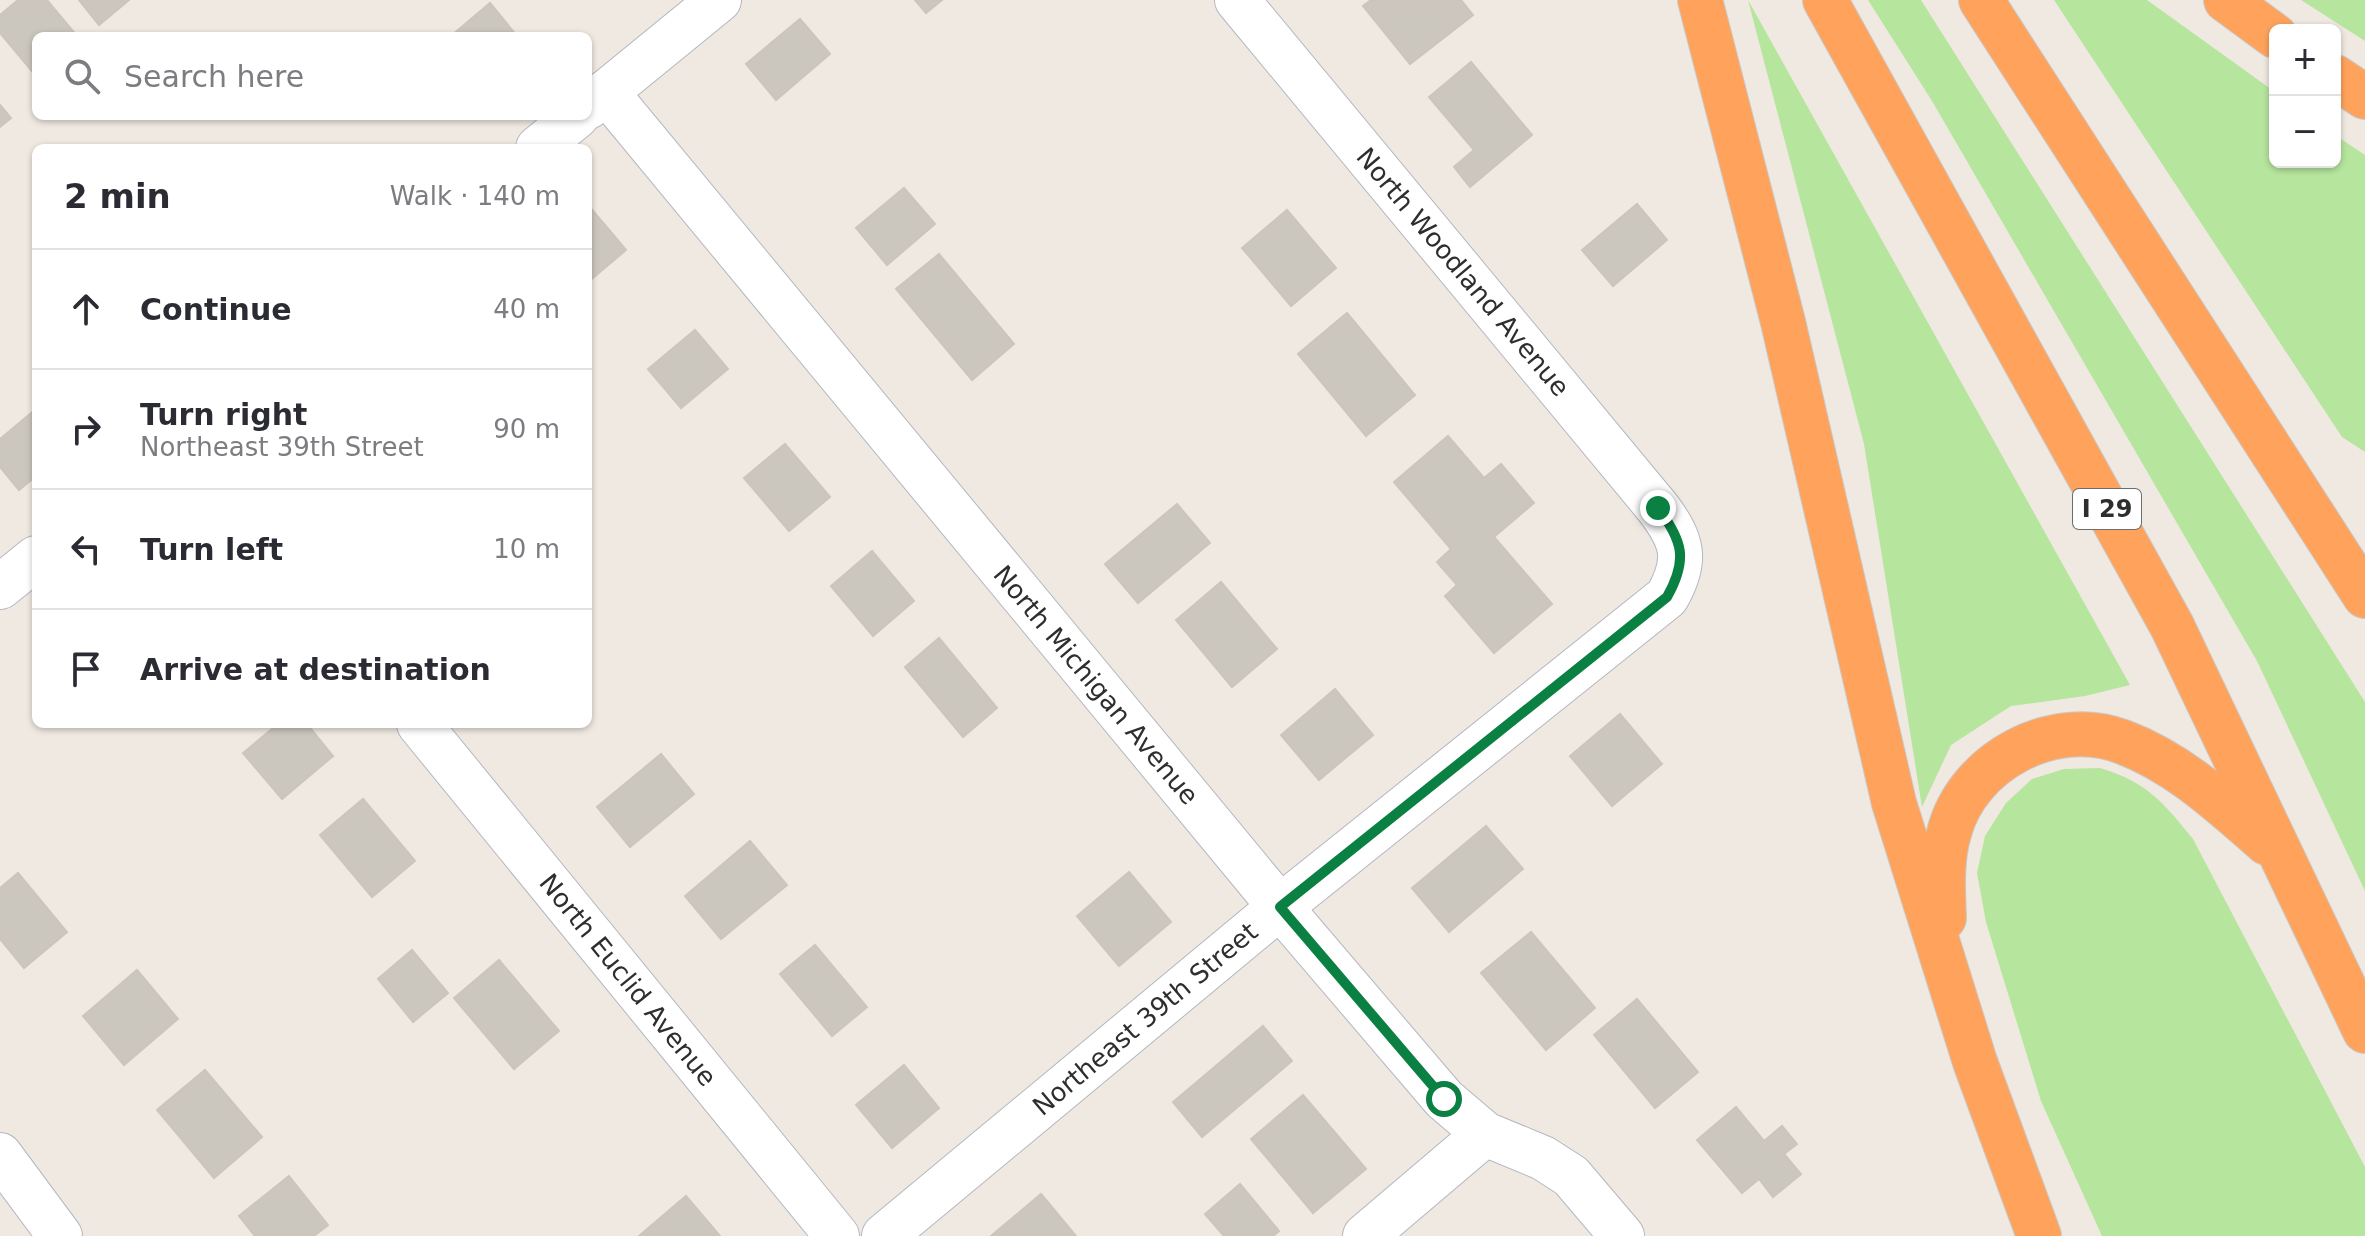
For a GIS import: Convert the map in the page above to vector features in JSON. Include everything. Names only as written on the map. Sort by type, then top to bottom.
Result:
[{"type":"highway","points":[[1700,0],[1783,322],[1894,803],[1975,1062],[2039,1236]]},
{"type":"highway","name":"I 29","points":[[1825,0],[2172,626],[2365,1031]]},
{"type":"highway","points":[[1981,0],[2365,596]]},
{"type":"highway","points":[[2226,0],[2269,32]]},
{"type":"highway","points":[[2341,81],[2365,97]]},
{"type":"highway","points":[[1945,961],[1943,861],[1949,831],[1962,801],[1984,773],[2011,753],[2037,742],[2063,734],[2087,734],[2120,741],[2152,755],[2215,797],[2283,857]]},
{"type":"street","points":[[592,103],[719,0]]},
{"type":"street","name":"North Woodland Avenue","points":[[1237,0],[1658,508],[1674,529],[1680,549]]},
{"type":"street","name":"North Michigan Avenue","points":[[592,107],[1444,1099],[1485,1134],[1543,1158],[1571,1176],[1622,1236]]},
{"type":"street","points":[[543,144],[572,120]]},
{"type":"street","name":"Northeast 39th Street","points":[[884,1236],[1280,907],[1667,597],[1681,572],[1680,549]]},
{"type":"street","points":[[0,587],[32,561]]},
{"type":"street","name":"North Euclid Avenue","points":[[422,728],[837,1236]]},
{"type":"street","points":[[1365,1236],[1485,1134]]},
{"type":"street","points":[[0,1155],[60,1236]]},
{"type":"green space","points":[[1748,0],[2130,685],[2085,696],[2011,706],[1951,745],[1922,807],[1864,444]]},
{"type":"green space","points":[[1868,0],[1921,0],[2365,702],[2365,891],[2257,661],[1932,101]]},
{"type":"green space","points":[[2054,0],[2147,0],[2269,88],[2269,168],[2341,168],[2341,139],[2365,155],[2365,452],[2342,437]]},
{"type":"green space","points":[[2301,0],[2365,0],[2365,41]]},
{"type":"green space","points":[[2100,768],[2130,780],[2153,795],[2193,839],[2365,1167],[2365,1236],[2102,1236],[2041,1101],[1986,922],[1977,873],[1985,836],[2006,803],[2032,779],[2064,769]]},
{"type":"building","points":[[18,0],[47,0],[74,32],[32,32],[32,71],[0,33],[0,15]]},
{"type":"building","points":[[79,0],[129,0],[99,25]]},
{"type":"building","points":[[915,0],[942,0],[926,13]]},
{"type":"building","points":[[1371,0],[1461,0],[1473,15],[1410,64],[1363,6]]},
{"type":"building","points":[[490,3],[514,32],[456,32]]},
{"type":"building","points":[[800,19],[830,54],[776,100],[746,64]]},
{"type":"building","points":[[1471,62],[1532,135],[1470,187],[1454,167],[1474,150],[1429,97]]},
{"type":"building","points":[[0,105],[11,118],[0,127]]},
{"type":"building","points":[[904,188],[935,224],[887,265],[856,228]]},
{"type":"building","points":[[1637,204],[1667,240],[1613,286],[1582,250]]},
{"type":"building","points":[[592,210],[626,250],[592,279]]},
{"type":"building","points":[[1287,210],[1336,268],[1291,306],[1242,248]]},
{"type":"building","points":[[939,254],[1014,344],[972,380],[896,289]]},
{"type":"building","points":[[1347,313],[1415,395],[1366,436],[1298,354]]},
{"type":"building","points":[[695,330],[728,369],[681,408],[648,369]]},
{"type":"building","points":[[32,412],[32,479],[19,490],[0,467],[0,439]]},
{"type":"building","points":[[1448,436],[1484,478],[1501,464],[1534,503],[1494,537],[1552,604],[1494,653],[1445,596],[1457,585],[1437,562],[1451,549],[1394,482]]},
{"type":"building","points":[[785,444],[830,497],[789,531],[744,478]]},
{"type":"building","points":[[1177,504],[1210,543],[1138,603],[1105,564]]},
{"type":"building","points":[[872,551],[914,601],[873,636],[831,586]]},
{"type":"building","points":[[1221,582],[1277,649],[1232,687],[1176,620]]},
{"type":"building","points":[[939,638],[997,708],[963,737],[905,667]]},
{"type":"building","points":[[1335,689],[1373,735],[1319,780],[1281,735]]},
{"type":"building","points":[[1620,714],[1662,764],[1612,806],[1570,756]]},
{"type":"building","points":[[273,728],[310,728],[333,756],[282,799],[243,753]]},
{"type":"building","points":[[661,754],[694,794],[630,847],[597,807]]},
{"type":"building","points":[[363,799],[415,861],[372,897],[320,835]]},
{"type":"building","points":[[1486,826],[1523,869],[1449,932],[1412,888]]},
{"type":"building","points":[[750,841],[787,885],[721,939],[685,896]]},
{"type":"building","points":[[1129,872],[1171,922],[1119,966],[1077,916]]},
{"type":"building","points":[[18,873],[67,932],[24,968],[0,939],[0,888]]},
{"type":"building","points":[[1531,932],[1595,1008],[1546,1050],[1481,973]]},
{"type":"building","points":[[815,945],[867,1007],[832,1036],[780,974]]},
{"type":"building","points":[[412,950],[448,993],[413,1022],[378,979]]},
{"type":"building","points":[[499,960],[559,1031],[514,1069],[454,998]]},
{"type":"building","points":[[137,970],[178,1019],[124,1065],[83,1016]]},
{"type":"building","points":[[1637,999],[1698,1072],[1655,1108],[1594,1035]]},
{"type":"building","points":[[1263,1026],[1292,1061],[1202,1137],[1173,1102]]},
{"type":"building","points":[[904,1065],[939,1108],[892,1148],[856,1105]]},
{"type":"building","points":[[205,1070],[262,1137],[214,1178],[157,1110]]},
{"type":"building","points":[[1303,1095],[1366,1169],[1313,1213],[1251,1139]]},
{"type":"building","points":[[1736,1107],[1764,1141],[1782,1126],[1797,1144],[1784,1154],[1801,1174],[1773,1197],[1759,1179],[1742,1193],[1697,1140]]},
{"type":"building","points":[[289,1176],[328,1225],[314,1236],[255,1236],[239,1216]]},
{"type":"building","points":[[1240,1184],[1279,1231],[1273,1236],[1224,1236],[1205,1214]]},
{"type":"building","points":[[1041,1194],[1076,1236],[991,1236]]},
{"type":"building","points":[[686,1196],[720,1236],[639,1236]]},
{"type":"route","points":[[1444,1099],[1280,907],[1667,597],[1681,572],[1680,549],[1674,529],[1658,508]]}]
